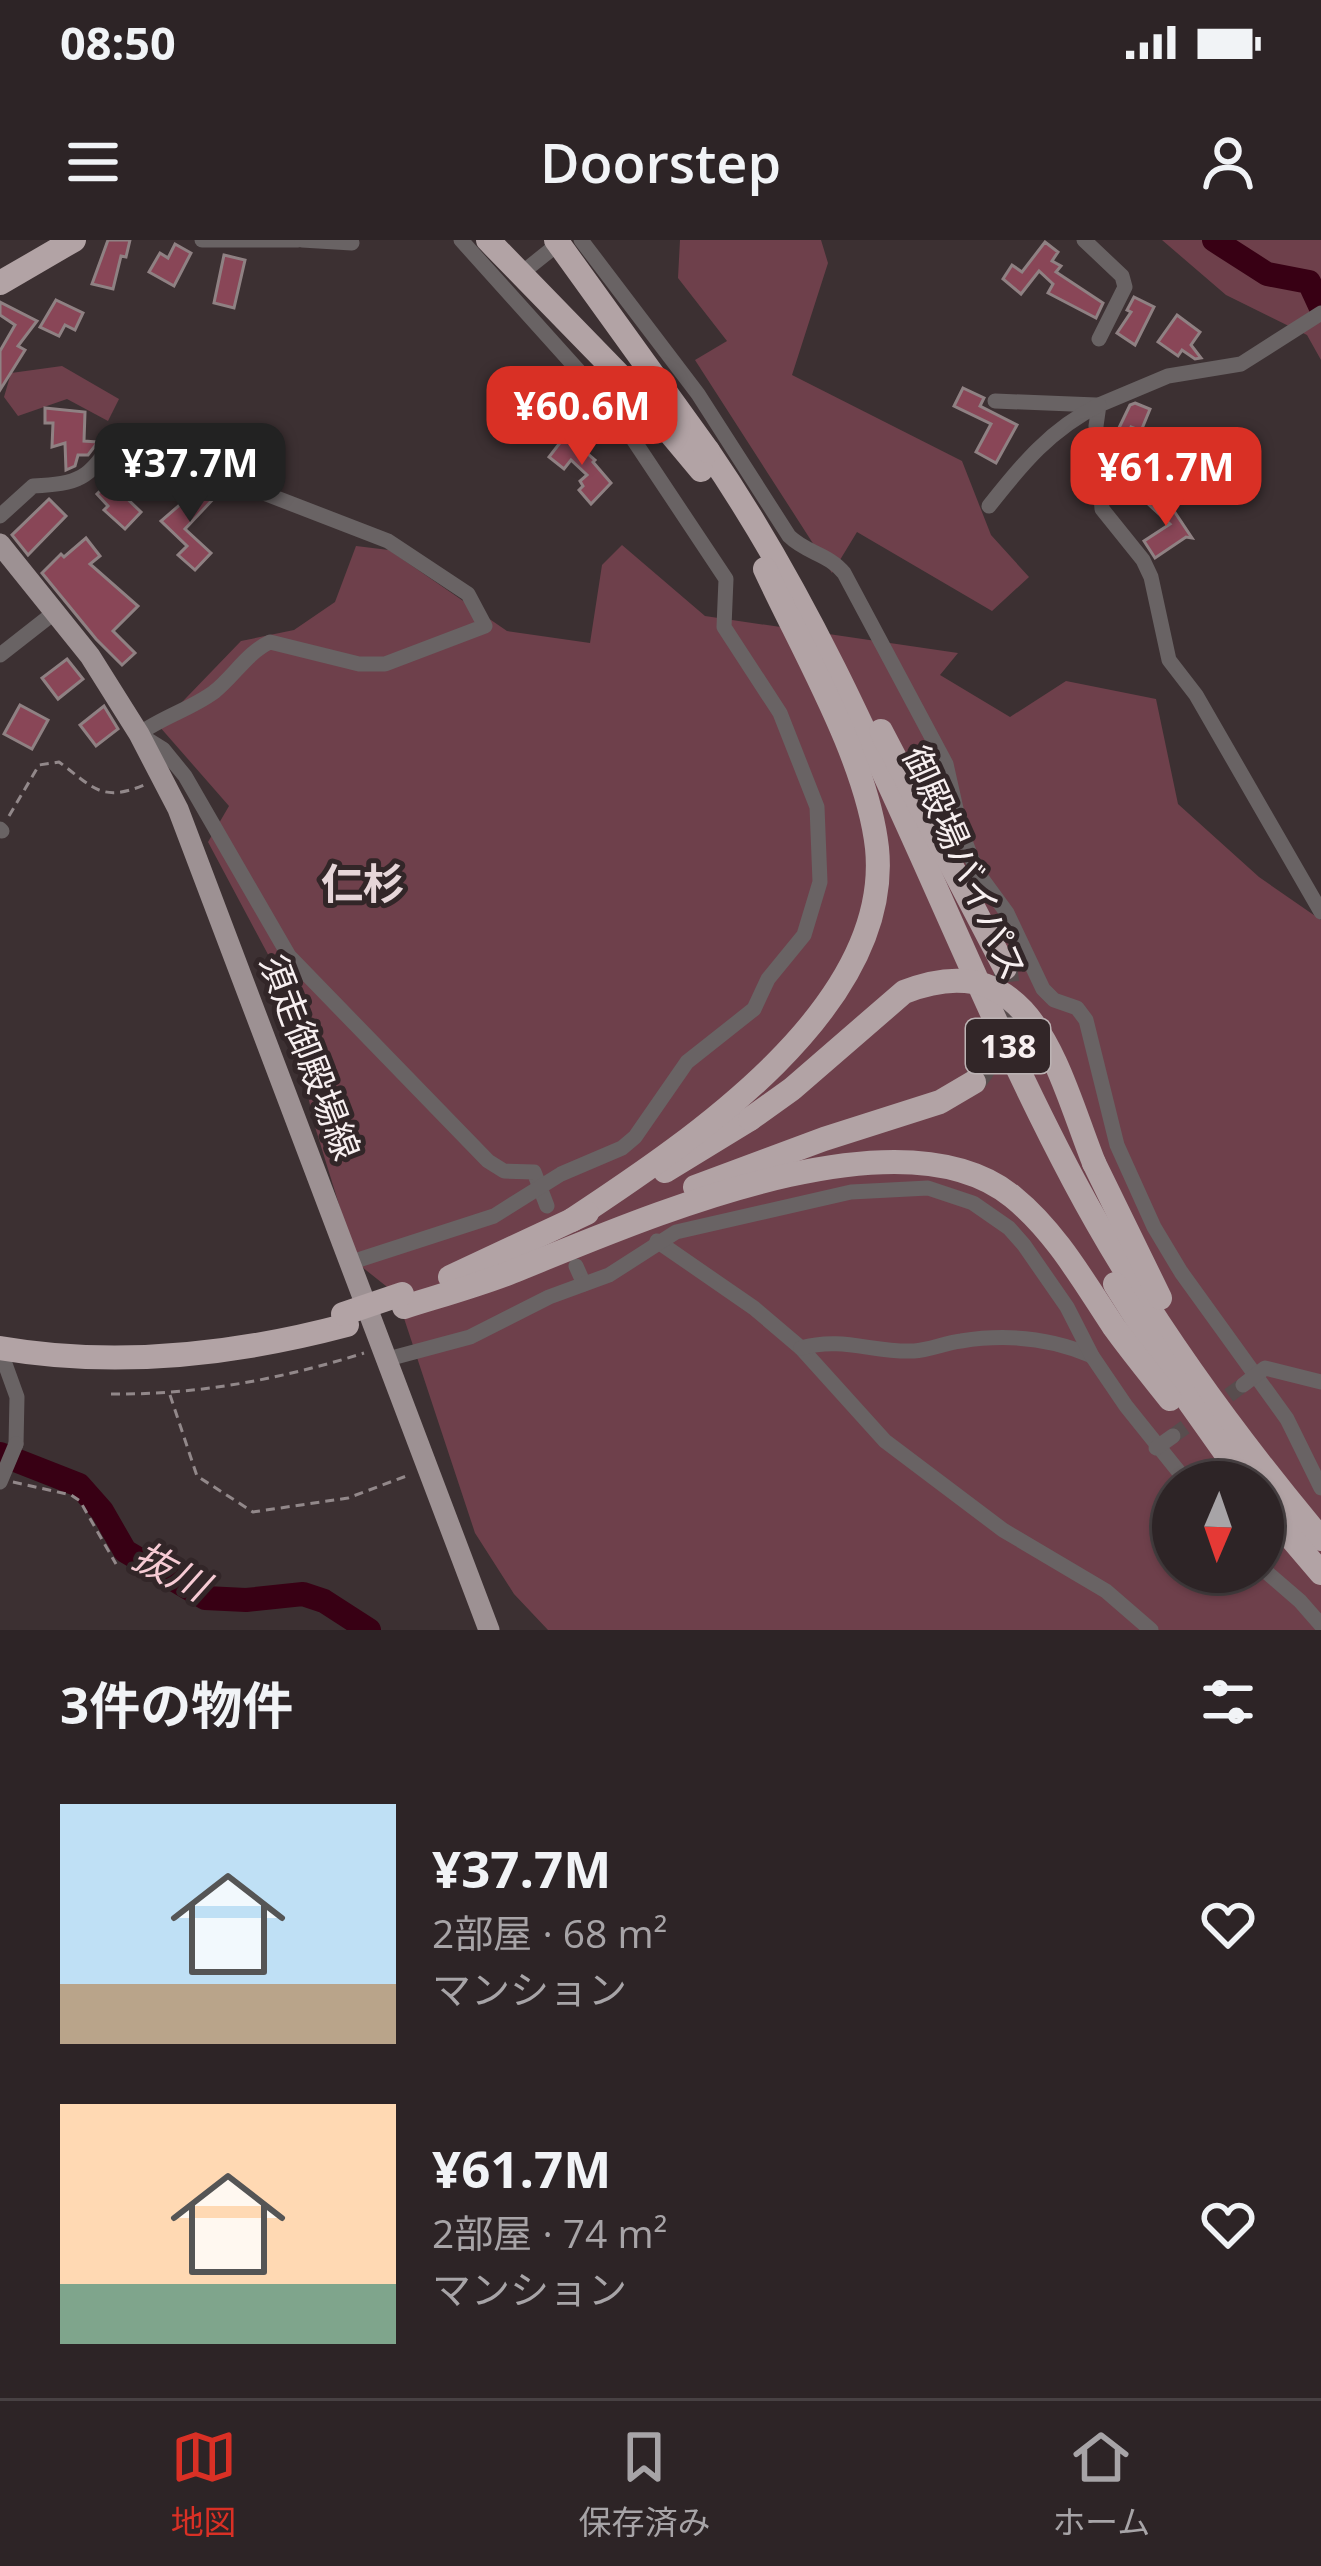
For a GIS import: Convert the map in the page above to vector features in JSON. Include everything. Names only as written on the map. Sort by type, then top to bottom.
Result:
[{"type":"highway","points":[[0,283],[74,240]]},
{"type":"highway","name":"138","points":[[488,240],[705,460]]},
{"type":"highway","name":"138","points":[[559,240],[705,460]]},
{"type":"highway","name":"御殿場バイパス","points":[[705,460],[771,563],[869,740],[1015,1063],[1074,1181],[1164,1331],[1321,1539]]},
{"type":"highway","points":[[771,563],[893,751],[1005,968]]},
{"type":"highway","points":[[572,1220],[660,1160],[777,1060],[850,970],[873,912],[877,847],[861,781],[771,563]]},
{"type":"highway","name":"御殿場バイパス","points":[[771,563],[1062,1188],[1150,1342],[1230,1461]]},
{"type":"highway","points":[[403,1301],[572,1220],[705,1149],[792,1089],[904,992],[926,984],[966,981],[1002,993],[1034,1021],[1150,1280],[1195,1361],[1290,1502]]},
{"type":"highway","points":[[467,1286],[723,1176],[940,1102],[974,1082]]},
{"type":"highway","points":[[4,1344],[83,1357],[170,1356],[258,1346],[467,1286],[705,1197],[874,1163],[915,1161],[978,1175],[1040,1223],[1175,1406],[1225,1461]]},
{"type":"highway","points":[[1284,1530],[1321,1574]]},
{"type":"main road","name":"須走御殿場線","points":[[0,544],[90,656],[139,734],[196,850],[489,1630]]},
{"type":"street","points":[[202,240],[352,243]]},
{"type":"street","points":[[352,1262],[483,1221],[622,1148],[635,1137],[687,1062],[754,1009],[768,979],[804,935],[820,882],[817,807],[795,743],[762,681],[724,628],[728,587],[721,570],[613,409],[461,240]]},
{"type":"street","points":[[504,288],[559,240]]},
{"type":"street","points":[[581,240],[698,394],[789,536],[800,547],[834,560],[844,573],[946,764],[961,831],[977,872],[1007,913],[1042,989],[1054,1000],[1077,1008],[1086,1021],[1117,1145],[1154,1227],[1249,1380],[1287,1419],[1321,1487]]},
{"type":"street","points":[[1084,240],[1121,276],[1124,287],[1099,339]]},
{"type":"street","points":[[989,506],[1036,447],[1065,422],[1168,376],[1241,364],[1319,314]]},
{"type":"street","points":[[995,400],[1099,405]]},
{"type":"street","points":[[1099,405],[1096,426],[1102,509],[1151,577],[1169,659],[1196,695],[1321,912]]},
{"type":"street","points":[[0,516],[33,486],[81,479],[95,468],[113,440],[388,541],[469,594],[485,626],[459,633],[416,656],[385,664],[359,664],[270,643],[259,647],[210,695],[160,718],[139,734],[163,749],[185,776],[289,956],[488,1161],[503,1171],[534,1172],[547,1206]]},
{"type":"street","points":[[0,655],[55,612]]},
{"type":"street","points":[[386,1353],[470,1337],[628,1264],[657,1241],[724,1218],[850,1192],[904,1187],[951,1194],[993,1215],[1024,1245],[1067,1306],[1092,1356],[1167,1461]]},
{"type":"street","points":[[657,1241],[754,1308],[800,1348],[885,1442],[1003,1530],[1106,1591],[1151,1630]]},
{"type":"street","points":[[576,1266],[584,1284]]},
{"type":"street","points":[[800,1348],[826,1341],[913,1351],[963,1340],[1027,1338],[1092,1356]]},
{"type":"street","points":[[0,1480],[16,1444],[17,1397],[4,1344]]},
{"type":"street","points":[[1249,1380],[1264,1367],[1321,1382]]},
{"type":"street","points":[[1156,1448],[1172,1436]]},
{"type":"street","points":[[1284,1587],[1321,1625]]},
{"type":"path","points":[[1,830],[39,765],[59,762],[103,794],[119,796],[162,777]]},
{"type":"path","points":[[111,1394],[170,1395],[300,1374],[386,1353]]},
{"type":"path","points":[[170,1395],[197,1476],[253,1513],[347,1498],[428,1468]]},
{"type":"path","points":[[0,1480],[71,1495],[80,1502],[116,1564]]},
{"type":"shaded area","points":[[680,240],[821,240],[828,263],[792,375],[962,461],[991,535],[1029,577],[992,611],[857,532],[832,573],[695,360],[727,341],[678,278]]},
{"type":"shaded area","points":[[1162,240],[1321,240],[1321,360],[1307,335],[1226,295]]},
{"type":"shaded area","points":[[62,366],[119,399],[108,421],[67,399],[18,416],[4,397],[11,373]]},
{"type":"shaded area","points":[[622,545],[705,616],[958,653],[940,675],[1010,717],[1066,681],[1156,699],[1178,804],[1259,877],[1321,920],[1321,1630],[548,1630],[514,1594],[475,1533],[396,1294],[357,1263],[316,1130],[279,975],[208,842],[229,806],[159,726],[241,641],[294,630],[335,602],[356,546],[389,550],[507,631],[590,643],[602,565]]},
{"type":"building","points":[[108,240],[130,240],[113,289],[92,284]]},
{"type":"building","points":[[1045,242],[1058,252],[1052,261],[1061,266],[1056,272],[1103,303],[1096,318],[1048,293],[1053,284],[1039,271],[1021,294],[1003,279],[1012,265],[1022,272]]},
{"type":"building","points":[[175,244],[191,253],[174,286],[149,272],[160,253],[168,258]]},
{"type":"building","points":[[224,255],[245,260],[234,308],[214,303]]},
{"type":"building","points":[[1134,297],[1154,307],[1135,345],[1117,333],[1131,312],[1127,310]]},
{"type":"building","points":[[56,300],[83,313],[75,330],[65,325],[59,336],[40,327]]},
{"type":"building","points":[[0,302],[37,321],[18,346],[25,350],[0,390],[0,351],[15,325],[0,315]]},
{"type":"building","points":[[1177,315],[1200,332],[1191,345],[1201,358],[1182,350],[1178,356],[1158,342]]},
{"type":"building","points":[[963,388],[984,398],[980,406],[1017,425],[996,463],[976,452],[991,424],[954,406]]},
{"type":"building","points":[[1135,403],[1150,409],[1141,431],[1131,427],[1121,452],[1110,448],[1112,430],[1117,432]]},
{"type":"building","points":[[45,408],[85,412],[84,441],[98,442],[66,470],[65,443],[52,447],[53,423],[45,423]]},
{"type":"building","points":[[1164,434],[1180,442],[1166,469],[1157,468],[1154,475],[1144,470],[1154,444]]},
{"type":"building","points":[[566,435],[595,460],[611,483],[591,504],[579,490],[587,475],[571,460],[564,469],[549,457]]},
{"type":"building","points":[[122,461],[132,472],[116,488],[141,512],[125,529],[104,510],[108,506],[97,494],[109,482],[104,477]]},
{"type":"building","points":[[204,484],[216,496],[185,529],[211,553],[195,570],[178,555],[187,546],[161,521]]},
{"type":"building","points":[[1155,494],[1174,511],[1192,538],[1186,537],[1155,558],[1144,541],[1170,524],[1147,503]]},
{"type":"building","points":[[49,499],[66,516],[28,555],[12,535]]},
{"type":"building","points":[[86,538],[100,556],[90,564],[138,606],[113,631],[135,653],[122,665],[42,573]]},
{"type":"building","points":[[67,659],[83,679],[58,699],[42,678]]},
{"type":"building","points":[[20,705],[48,720],[32,749],[4,734]]},
{"type":"building","points":[[104,706],[118,729],[96,746],[80,725]]},
{"type":"waterway","points":[[1214,240],[1267,274],[1309,282],[1321,308]]},
{"type":"waterway","name":"抜川","points":[[0,1454],[79,1485],[102,1511],[125,1551],[205,1598],[246,1600],[303,1594],[324,1601],[369,1630]]},
{"type":"tunnel","points":[[974,1082],[1003,1028],[1008,999],[1005,968]]},
{"type":"tunnel","points":[[1173,1436],[1243,1385]]},
{"type":"district","name":"仁杉","points":[[363,884]]}]
